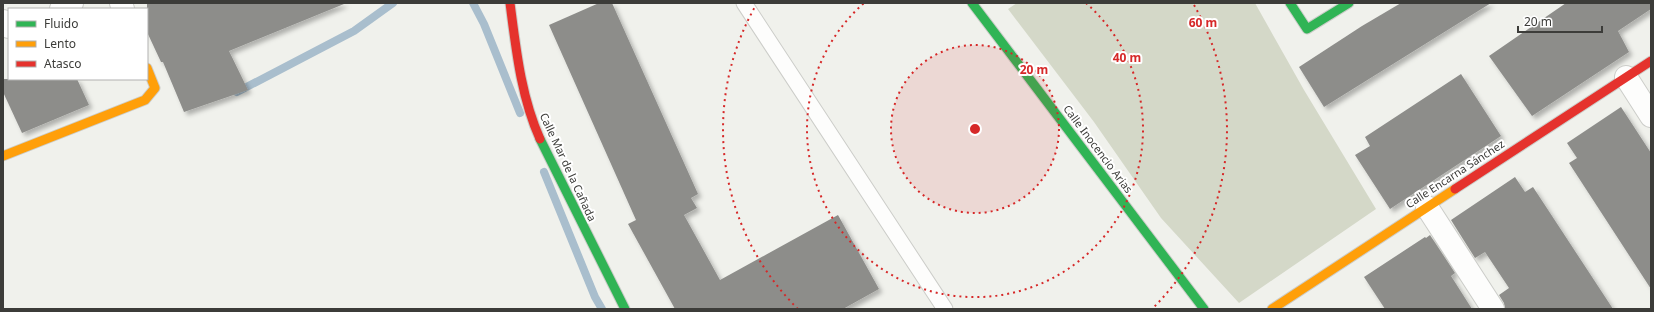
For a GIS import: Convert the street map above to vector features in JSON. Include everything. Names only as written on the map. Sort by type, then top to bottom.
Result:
[{"type":"street","points":[[63,8],[72,3]]},
{"type":"street","name":"Calle Mar de la Cañada","points":[[510,3],[518,62],[531,118],[557,175],[624,309]]},
{"type":"street","name":"Calle Inocencio Arias","points":[[972,3],[1204,309]]},
{"type":"street","points":[[1290,3],[1307,29],[1349,3]]},
{"type":"street","name":"Calle Encarna Sánchez","points":[[1272,309],[1651,61]]},
{"type":"street","points":[[3,156],[145,100],[155,88],[148,70]]},
{"type":"street","points":[[1626,78],[1651,116]]},
{"type":"street","points":[[1427,207],[1493,309]]},
{"type":"lane","points":[[744,3],[944,309]]},
{"type":"green space","points":[[1017,3],[1255,3],[1304,90],[1376,209],[1239,303],[1161,218],[1094,122],[1008,9]]},
{"type":"building","points":[[147,3],[344,3],[229,51],[248,90],[184,112],[163,62],[161,62],[148,34]]},
{"type":"building","points":[[599,3],[612,3],[698,194],[691,198],[697,208],[684,215],[720,280],[838,215],[879,289],[843,309],[675,309],[628,224],[636,220],[549,25]]},
{"type":"building","points":[[1401,3],[1491,3],[1324,107],[1299,67],[1362,26]]},
{"type":"building","points":[[1566,3],[1651,3],[1651,9],[1618,31],[1629,52],[1532,116],[1489,56]]},
{"type":"building","points":[[1461,74],[1501,136],[1390,209],[1355,155],[1370,146],[1365,137]]},
{"type":"building","points":[[3,79],[77,80],[89,105],[22,133],[3,92]]},
{"type":"building","points":[[1621,107],[1651,153],[1651,289],[1569,163],[1577,158],[1567,143]]},
{"type":"building","points":[[1515,177],[1525,192],[1533,187],[1613,309],[1505,309],[1504,303],[1499,295],[1509,288],[1485,252],[1475,258],[1451,220]]},
{"type":"building","points":[[1430,235],[1455,273],[1451,276],[1472,309],[1385,309],[1364,277]]},
{"type":"waterway","points":[[237,92],[354,31],[393,3]]},
{"type":"waterway","points":[[473,3],[484,24],[520,113]]},
{"type":"waterway","points":[[544,172],[595,297],[602,309]]},
{"type":"traffic: fast","points":[[972,3],[1204,309]]},
{"type":"traffic: fast","points":[[1290,3],[1307,29],[1349,3]]},
{"type":"traffic: fast","points":[[540,139],[625,309]]},
{"type":"traffic: slow","points":[[3,156],[145,100],[155,88],[148,70]]},
{"type":"traffic: slow","points":[[1272,309],[1455,189]]},
{"type":"traffic: jam","points":[[510,3],[520,72],[528,106],[540,139]]},
{"type":"traffic: jam","points":[[1455,189],[1651,61]]}]
